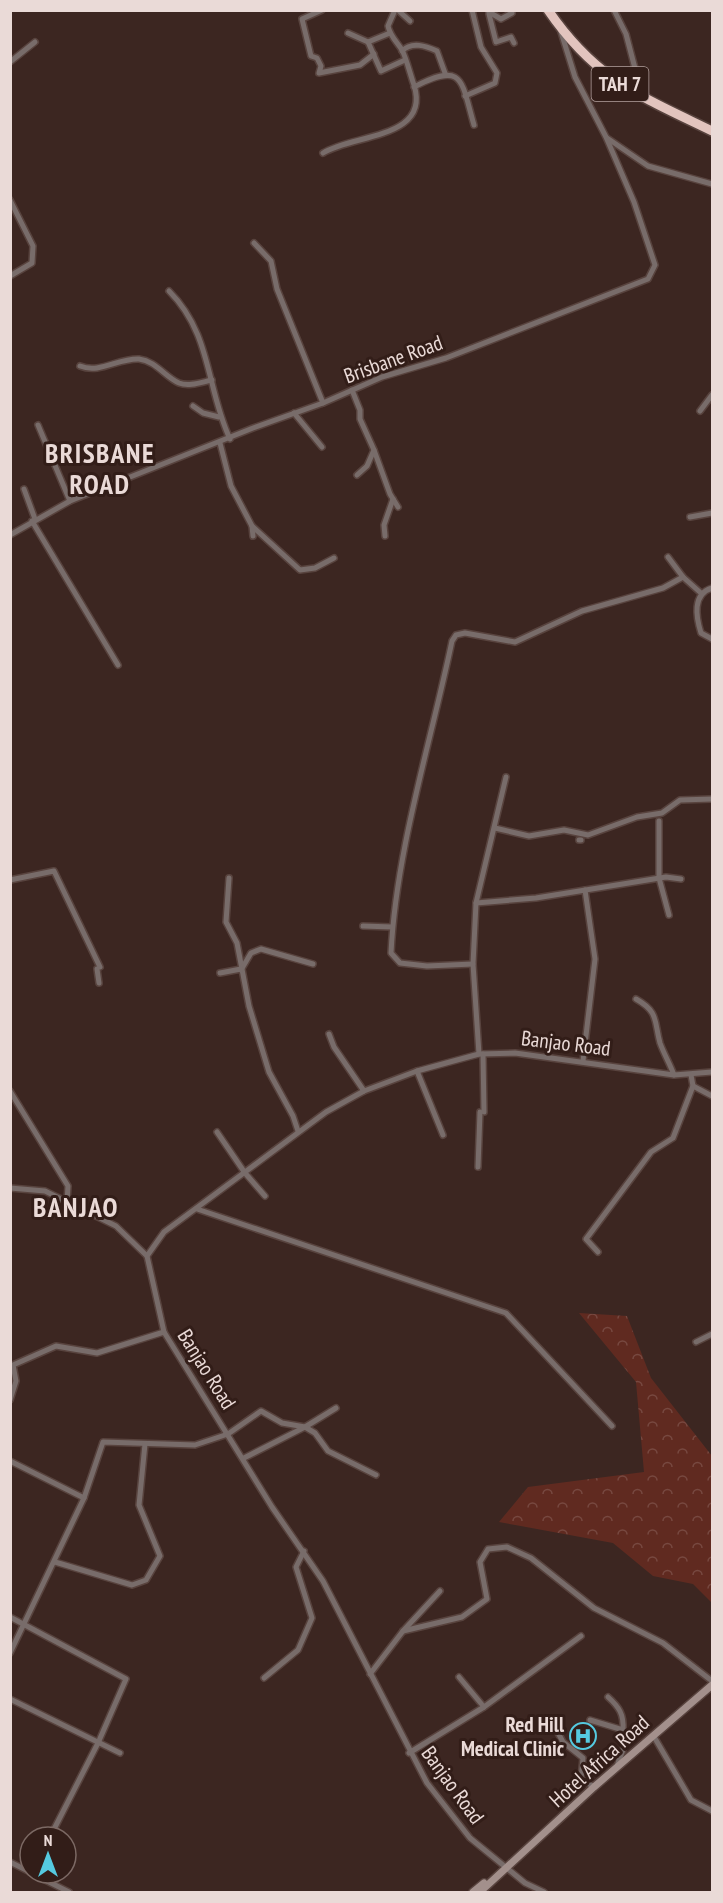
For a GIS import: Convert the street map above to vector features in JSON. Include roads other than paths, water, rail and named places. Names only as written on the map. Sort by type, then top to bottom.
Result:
[{"type":"highway","name":"TAH 7","points":[[548,10],[560,27],[598,68],[629,91],[712,131]]},
{"type":"street","points":[[322,10],[302,19],[311,56],[316,58],[321,66],[319,73],[360,65],[374,54]]},
{"type":"street","points":[[465,96],[495,83],[498,77],[496,69],[481,47],[472,10]]},
{"type":"street","points":[[614,10],[626,34],[643,97]]},
{"type":"street","points":[[323,153],[408,122],[417,103],[402,51],[390,33],[389,20],[398,11],[410,21]]},
{"type":"street","points":[[489,12],[501,19],[512,13]]},
{"type":"street","points":[[489,12],[496,42],[511,38],[514,43]]},
{"type":"street","name":"Brisbane Road","points":[[10,535],[70,501],[323,403],[382,377],[446,358],[648,279],[655,265],[634,202],[606,137],[574,77],[560,27]]},
{"type":"street","points":[[348,33],[368,42],[381,71],[405,60]]},
{"type":"street","points":[[368,42],[390,33]]},
{"type":"street","points":[[10,62],[35,42]]},
{"type":"street","points":[[402,51],[406,47],[423,45],[438,51],[445,73]]},
{"type":"street","points":[[414,87],[445,73],[458,78],[474,125]]},
{"type":"street","points":[[606,137],[648,166],[712,184]]},
{"type":"street","points":[[10,200],[33,246],[32,263],[10,276]]},
{"type":"street","points":[[254,243],[271,261],[277,289],[323,403]]},
{"type":"street","points":[[169,291],[181,303],[199,332],[219,417],[230,439]]},
{"type":"street","points":[[80,366],[91,370],[140,359],[156,366],[180,383],[212,383]]},
{"type":"street","points":[[352,390],[360,410],[360,419],[398,507]]},
{"type":"street","points":[[700,411],[712,395]]},
{"type":"street","points":[[193,406],[203,413],[219,417]]},
{"type":"street","points":[[294,413],[322,447]]},
{"type":"street","points":[[38,425],[70,501]]},
{"type":"street","points":[[220,443],[231,486],[252,526],[254,536]]},
{"type":"street","points":[[357,475],[367,466],[374,450]]},
{"type":"street","points":[[24,489],[34,520],[117,665]]},
{"type":"street","points":[[386,536],[384,525],[393,499]]},
{"type":"street","points":[[690,517],[712,513]]},
{"type":"street","points":[[252,526],[300,570],[315,568],[334,558]]},
{"type":"street","points":[[668,557],[683,577],[702,594]]},
{"type":"street","points":[[473,964],[427,966],[400,963],[392,957],[393,906],[431,724],[452,641],[456,635],[478,633],[515,642],[582,611],[663,588],[683,577]]},
{"type":"street","points":[[712,588],[702,594],[696,605],[701,633],[712,639]]},
{"type":"street","points":[[478,1167],[482,1112],[481,1054],[473,964],[476,903],[506,777]]},
{"type":"street","points":[[495,828],[529,836],[564,830],[588,835],[637,817],[662,813],[680,800],[712,799]]},
{"type":"street","points":[[659,821],[659,878],[669,915]]},
{"type":"street","points":[[11,880],[54,871],[98,968],[99,983]]},
{"type":"street","points":[[229,878],[226,922],[237,943],[241,970],[269,1072],[293,1116],[298,1131]]},
{"type":"street","points":[[476,903],[536,898],[659,878],[681,879]]},
{"type":"street","points":[[583,1062],[595,959],[585,890]]},
{"type":"street","points":[[363,926],[392,927]]},
{"type":"street","points":[[241,970],[248,957],[255,950],[261,949],[313,964]]},
{"type":"street","points":[[220,973],[241,970]]},
{"type":"street","points":[[636,999],[647,1005],[655,1014],[660,1042],[674,1074]]},
{"type":"street","points":[[329,1034],[334,1047],[364,1091]]},
{"type":"street","name":"Banjao Road","points":[[544,1893],[525,1883],[470,1838],[427,1783],[409,1753],[323,1581],[272,1507],[244,1458],[164,1332],[147,1256],[164,1232],[298,1131],[364,1091],[417,1071],[481,1054],[536,1054],[674,1074],[691,1075],[712,1072]]},
{"type":"street","points":[[417,1071],[443,1134]]},
{"type":"street","points":[[598,1252],[586,1239],[651,1152],[673,1138],[693,1086],[691,1075]]},
{"type":"street","points":[[693,1086],[712,1096]]},
{"type":"street","points":[[10,1091],[68,1186],[67,1202]]},
{"type":"street","points":[[217,1132],[244,1173],[266,1196]]},
{"type":"street","points":[[10,1188],[45,1191],[116,1226],[147,1256]]},
{"type":"street","points":[[197,1209],[506,1313],[612,1426]]},
{"type":"street","points":[[10,1400],[16,1381],[12,1372],[13,1365],[56,1346],[97,1353],[164,1332]]},
{"type":"street","points":[[696,1342],[712,1334]]},
{"type":"street","points":[[244,1458],[305,1428],[336,1408]]},
{"type":"street","points":[[10,1653],[84,1498],[103,1442],[195,1445],[228,1434],[261,1411],[282,1423],[305,1428],[315,1433],[328,1451],[376,1475]]},
{"type":"street","points":[[55,1562],[132,1585],[146,1580],[160,1556],[139,1505],[145,1444]]},
{"type":"street","points":[[12,1464],[84,1498]]},
{"type":"street","points":[[403,1631],[462,1617],[487,1599],[480,1562],[488,1549],[507,1547],[531,1558],[594,1608],[663,1643],[712,1683]]},
{"type":"street","points":[[264,1678],[298,1650],[312,1618],[296,1567],[304,1551]]},
{"type":"street","points":[[370,1674],[403,1631],[440,1591]]},
{"type":"street","points":[[10,1617],[126,1679],[98,1743],[56,1825]]},
{"type":"street","points":[[409,1753],[484,1707],[581,1636]]},
{"type":"street","points":[[459,1677],[484,1707]]},
{"type":"street","name":"Hotel Africa Road","points":[[473,1893],[712,1683]]},
{"type":"street","points":[[609,1697],[619,1707],[627,1740],[617,1767]]},
{"type":"street","points":[[10,1700],[120,1753]]},
{"type":"street","points":[[590,1720],[623,1730]]},
{"type":"street","points":[[557,1731],[563,1742],[583,1758],[581,1779],[594,1787]]},
{"type":"street","points":[[653,1735],[691,1800],[712,1811]]},
{"type":"street","name":"Hotel Africa Road","points":[[480,1893],[506,1866]]},
{"type":"street","points":[[54,1885],[69,1893]]},
{"type":"place","name":"Red Hill Medical Clinic","points":[[583,1736]]},
{"type":"district","name":"BRISBANE ROAD","points":[[100,468]]},
{"type":"district","name":"BANJAO","points":[[76,1207]]}]
